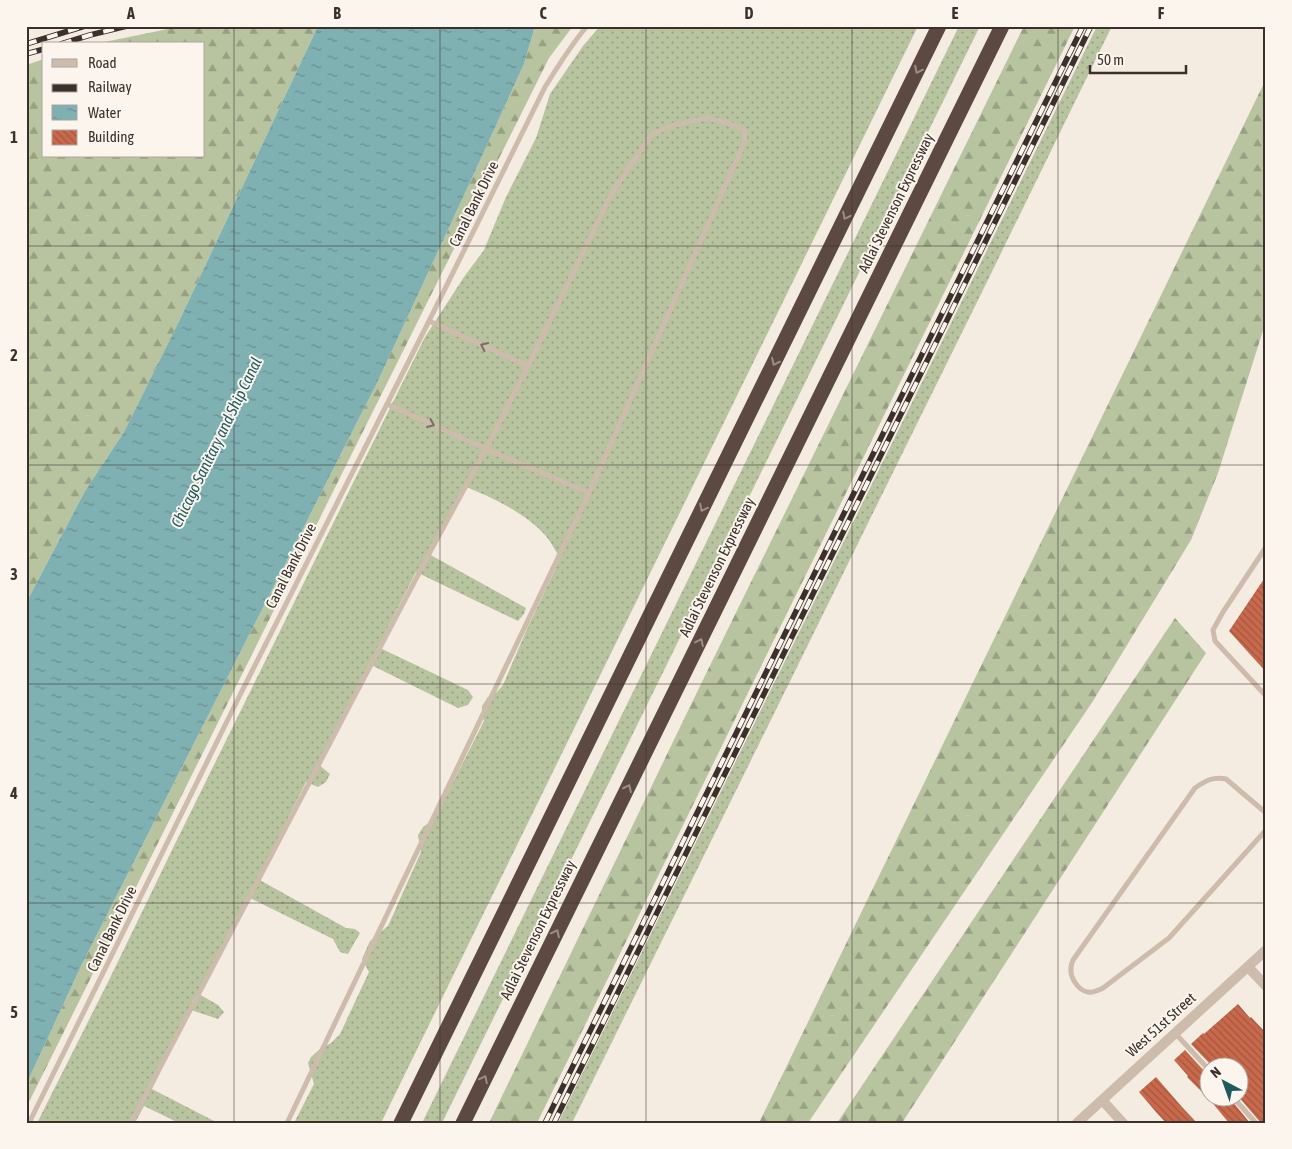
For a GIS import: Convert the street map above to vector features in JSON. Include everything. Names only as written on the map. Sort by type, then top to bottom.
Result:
[{"type":"highway","points":[[401,1123],[939,26]]},
{"type":"highway","name":"Adlai Stevenson Expressway","points":[[463,1123],[1002,26]]},
{"type":"street","name":"West 51st Street","points":[[1077,1123],[1266,950]]},
{"type":"street","points":[[1248,967],[1266,986]]},
{"type":"street","points":[[1102,1100],[1123,1123]]},
{"type":"lane","name":"Canal Bank Drive","points":[[29,1123],[240,695],[545,87],[560,62],[587,26]]},
{"type":"lane","points":[[132,1123],[430,552],[486,450],[612,190],[652,134],[674,125],[708,118],[728,123],[744,130],[745,141],[589,493],[287,1123]]},
{"type":"lane","points":[[429,321],[528,366]]},
{"type":"lane","points":[[386,404],[486,450],[589,493]]},
{"type":"lane","points":[[1266,547],[1213,630],[1215,641],[1266,696]]},
{"type":"lane","points":[[1266,813],[1226,779],[1212,778],[1195,788],[1073,960],[1070,968],[1071,974],[1080,989],[1094,992],[1103,988],[1169,938],[1266,830]]},
{"type":"lane","points":[[1175,1033],[1200,1060]]},
{"type":"lane","points":[[1241,1106],[1256,1123]]},
{"type":"green space","points":[[182,26],[318,26],[181,317],[124,432],[85,491],[26,603],[26,65],[42,60],[42,158],[205,158],[205,42],[105,42]]},
{"type":"green space","points":[[535,26],[573,26],[549,58],[26,1108],[26,1085],[82,964],[377,383],[524,64]]},
{"type":"green space","points":[[600,26],[918,26],[381,1123],[294,1123],[314,1084],[308,1063],[311,1057],[340,1034],[369,972],[362,959],[370,941],[388,926],[421,852],[418,835],[423,827],[435,818],[484,721],[482,706],[488,697],[497,692],[503,685],[560,559],[545,535],[528,519],[497,501],[464,486],[427,553],[526,608],[524,614],[518,621],[416,572],[378,647],[468,690],[473,697],[468,705],[458,708],[369,664],[318,764],[330,774],[326,782],[318,787],[306,782],[258,879],[346,928],[355,929],[360,933],[348,954],[340,952],[333,939],[248,897],[199,994],[218,1005],[224,1012],[218,1019],[191,1010],[152,1089],[218,1123],[179,1123],[144,1106],[135,1123],[37,1123],[425,337],[484,250],[506,197],[536,138],[550,94],[583,46]]},
{"type":"green space","points":[[959,26],[980,26],[442,1123],[422,1123]]},
{"type":"green space","points":[[1024,26],[1075,26],[537,1123],[489,1123],[699,688]]},
{"type":"green space","points":[[1097,26],[1112,26],[572,1123],[558,1123]]},
{"type":"green space","points":[[1266,79],[1266,321],[1218,473],[1191,540],[1093,701],[808,1123],[759,1123]]},
{"type":"green space","points":[[1175,618],[1206,653],[902,1123],[837,1123]]},
{"type":"water","name":"Chicago Sanitary and Ship Canal","points":[[318,26],[535,26],[524,64],[377,383],[82,964],[26,1085],[26,603],[85,491],[124,432],[181,317]]},
{"type":"building","points":[[1266,576],[1266,672],[1229,631]]},
{"type":"building","points":[[1238,1004],[1266,1033],[1266,1118],[1261,1123],[1247,1106],[1250,1106],[1250,1056],[1202,1056],[1191,1044]]},
{"type":"building","points":[[1185,1050],[1200,1066],[1200,1090],[1187,1077],[1174,1060]]},
{"type":"building","points":[[1156,1077],[1197,1123],[1166,1123],[1156,1112],[1139,1092]]},
{"type":"building","points":[[1215,1106],[1236,1106],[1250,1123],[1229,1123]]},
{"type":"railway","points":[[26,44],[85,26]]},
{"type":"railway","points":[[67,42],[127,26]]},
{"type":"railway","points":[[545,1123],[1083,26]]},
{"type":"railway","points":[[554,1123],[1091,26]]},
{"type":"railway","points":[[26,54],[42,50]]}]
